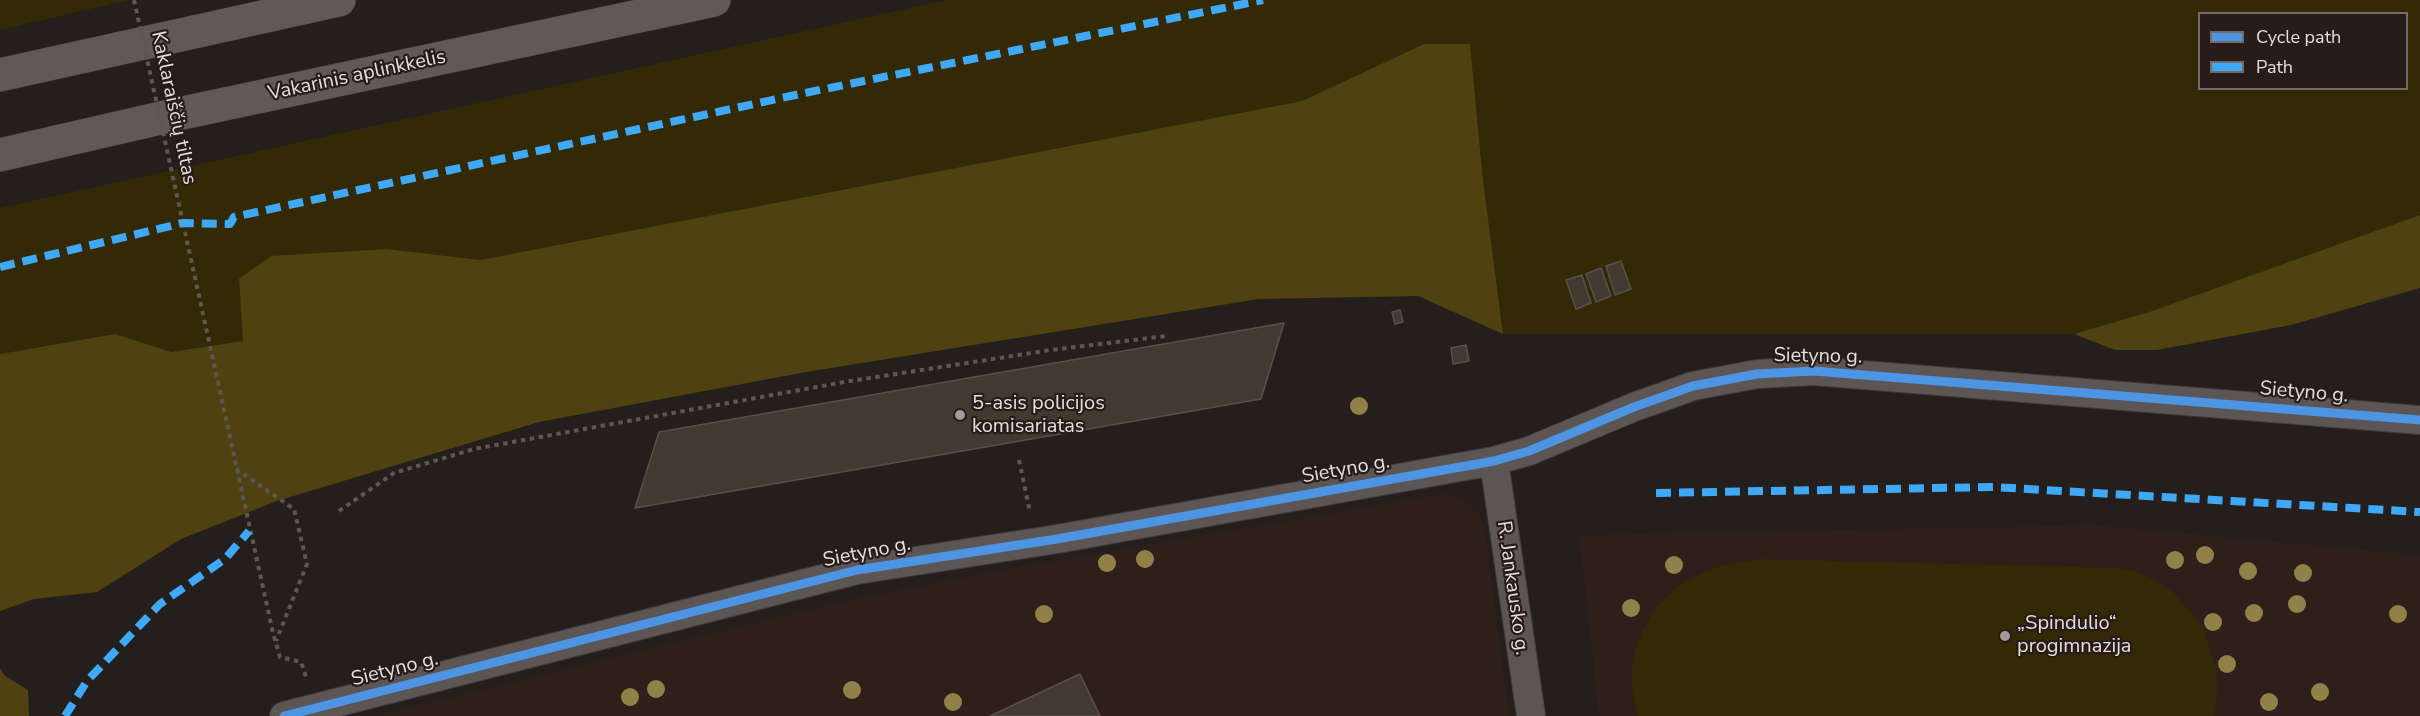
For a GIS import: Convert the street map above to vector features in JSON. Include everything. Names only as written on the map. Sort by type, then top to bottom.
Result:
[{"type":"highway","points":[[0,75],[339,0]]},
{"type":"highway","name":"Vakarinis aplinkkelis","points":[[0,155],[189,111],[714,0]]},
{"type":"street","name":"Sietyno g.","points":[[284,716],[857,570],[1036,542],[1494,461],[1551,442],[1634,407],[1693,386],[1757,374],[1814,371],[2420,420]]},
{"type":"street","name":"R. Jankausko g.","points":[[1494,461],[1531,716]]},
{"type":"path","points":[[339,511],[394,473],[474,449],[867,379],[1051,350],[1166,336]]},
{"type":"path","points":[[1019,460],[1036,542]]},
{"type":"path","points":[[236,469],[294,509],[307,564],[275,642],[280,657],[301,662],[317,708]]},
{"type":"shaded area","points":[[0,0],[129,0],[0,30]]},
{"type":"shaded area","points":[[946,0],[2420,0],[2420,215],[2152,311],[2074,334],[1503,334],[1483,180],[1470,45],[1424,44],[1302,101],[480,260],[387,249],[239,279],[244,341],[171,352],[115,334],[0,354],[0,208]]},
{"type":"shaded area","points":[[1424,44],[1470,44],[1483,180],[1503,334],[1418,296],[1259,299],[806,372],[539,422],[277,501],[181,539],[97,592],[34,599],[0,611],[0,354],[115,334],[171,352],[243,341],[239,279],[271,256],[387,249],[480,260],[1302,101]]},
{"type":"shaded area","points":[[2420,215],[2420,288],[2291,325],[2157,350],[2115,350],[2074,334],[2152,311]]},
{"type":"shaded area","points":[[1448,493],[1471,506],[1481,517],[1486,536],[1509,716],[374,716],[844,601],[1001,570]]},
{"type":"shaded area","name":"„Spindulio“ progimnazija","points":[[2093,525],[2420,555],[2420,716],[1599,716],[1579,535]]},
{"type":"shaded area","points":[[1759,559],[2117,568],[2133,571],[2151,578],[2172,591],[2202,626],[2217,670],[2214,716],[1637,716],[1631,683],[1633,657],[1643,630],[1656,607],[1677,587],[1700,574],[1723,565]]},
{"type":"shaded area","points":[[0,669],[5,676],[28,690],[29,716],[0,716]]},
{"type":"building","points":[[1621,261],[1631,289],[1615,295],[1606,266]]},
{"type":"building","points":[[1601,268],[1611,296],[1596,302],[1586,274]]},
{"type":"building","points":[[1582,275],[1591,303],[1576,309],[1566,280]]},
{"type":"building","points":[[1400,310],[1403,322],[1395,324],[1392,312]]},
{"type":"building","name":"5-asis policijos komisariatas","points":[[1284,323],[1261,399],[635,508],[659,432]]},
{"type":"building","points":[[1466,345],[1469,361],[1453,364],[1451,348]]},
{"type":"building","points":[[1080,674],[1100,716],[990,716]]},
{"type":"marked path","points":[[0,267],[183,223],[230,224],[234,217],[800,94],[1263,0]]},
{"type":"marked path","points":[[1656,493],[1993,487],[2420,512]]},
{"type":"marked path","points":[[65,716],[87,681],[160,604],[225,559],[249,531]]},
{"type":"cycle path","points":[[284,716],[857,570],[1057,539],[1494,461],[1529,451],[1634,407],[1693,386],[1757,374],[1814,371],[2420,420]]},
{"type":"place","name":"5-asis policijos komisariatas","points":[[960,415]]},
{"type":"place","name":"„Spindulio“ progimnazija","points":[[2005,636]]}]
